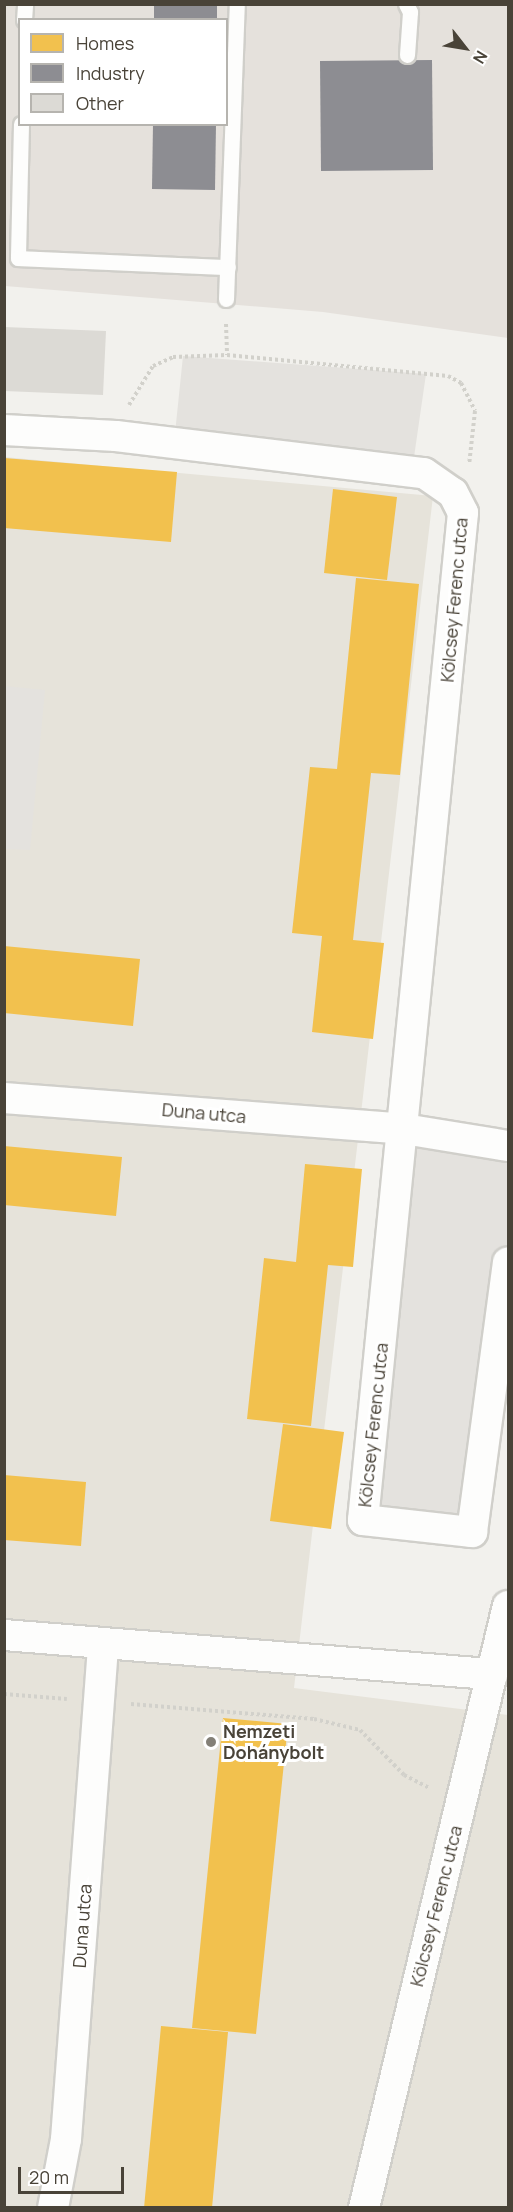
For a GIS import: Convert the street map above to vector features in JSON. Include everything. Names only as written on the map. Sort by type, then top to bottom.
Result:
[{"type":"street","name":"Kölcsey Ferenc utca","points":[[4,430],[116,436],[424,473],[453,493],[464,513],[363,1520],[472,1533],[508,1263]]},
{"type":"street","name":"Duna utca","points":[[4,1098],[404,1129]]},
{"type":"street","points":[[404,1129],[508,1146]]},
{"type":"street","name":"Kölcsey Ferenc utca","points":[[364,2208],[508,1606]]},
{"type":"street","points":[[4,1635],[492,1674]]},
{"type":"street","name":"Duna utca","points":[[53,2208],[66,2139],[103,1643]]},
{"type":"lane","points":[[226,300],[237,4]]},
{"type":"lane","points":[[405,4],[410,12],[407,55]]},
{"type":"lane","points":[[21,126],[18,258],[228,267]]},
{"type":"path","points":[[116,436],[138,383],[153,366],[173,357],[227,355],[448,376],[461,383],[475,411],[464,513]]},
{"type":"path","points":[[4,1694],[314,1719],[360,1730],[405,1775],[462,1797]]},
{"type":"shaded area","points":[[4,5],[508,5],[508,338],[323,312],[5,286]]},
{"type":"shaded area","points":[[183,356],[426,374],[412,471],[174,443]]},
{"type":"shaded area","points":[[4,457],[433,496],[294,1688],[508,1715],[508,2207],[5,2207]]},
{"type":"shaded area","points":[[4,686],[45,690],[30,850],[5,849]]},
{"type":"shaded area","points":[[404,1129],[508,1146],[508,1263],[472,1532],[363,1520]]},
{"type":"building: Homes","points":[[4,458],[177,472],[171,542],[4,528]]},
{"type":"building: Homes","points":[[333,489],[397,497],[387,580],[324,573]]},
{"type":"building: Homes","points":[[356,578],[419,584],[400,775],[371,773],[353,940],[384,943],[373,1039],[312,1032],[322,936],[292,933],[310,767],[337,769]]},
{"type":"building: Homes","points":[[4,946],[140,959],[133,1026],[4,1013]]},
{"type":"building: Homes","points":[[4,1146],[122,1157],[116,1216],[4,1205]]},
{"type":"building: Homes","points":[[305,1164],[362,1169],[353,1267],[328,1265],[311,1426],[247,1419],[264,1258],[296,1262]]},
{"type":"building: Homes","points":[[283,1424],[344,1432],[331,1529],[270,1521]]},
{"type":"building: Homes","points":[[4,1475],[86,1482],[81,1546],[4,1540]]},
{"type":"building: Homes","points":[[223,1718],[288,1724],[256,2034],[192,2028]]},
{"type":"building: Homes","points":[[161,2026],[228,2032],[212,2208],[144,2208]]},
{"type":"building: Industry","points":[[154,4],[217,4],[217,18],[154,18]]},
{"type":"building: Industry","points":[[432,60],[433,170],[321,171],[320,61]]},
{"type":"building: Industry","points":[[153,126],[216,126],[215,190],[152,189]]},
{"type":"building: Other","points":[[4,327],[106,331],[103,395],[4,391]]},
{"type":"place","name":"Nemzeti Dohánybolt","points":[[211,1742]]}]
